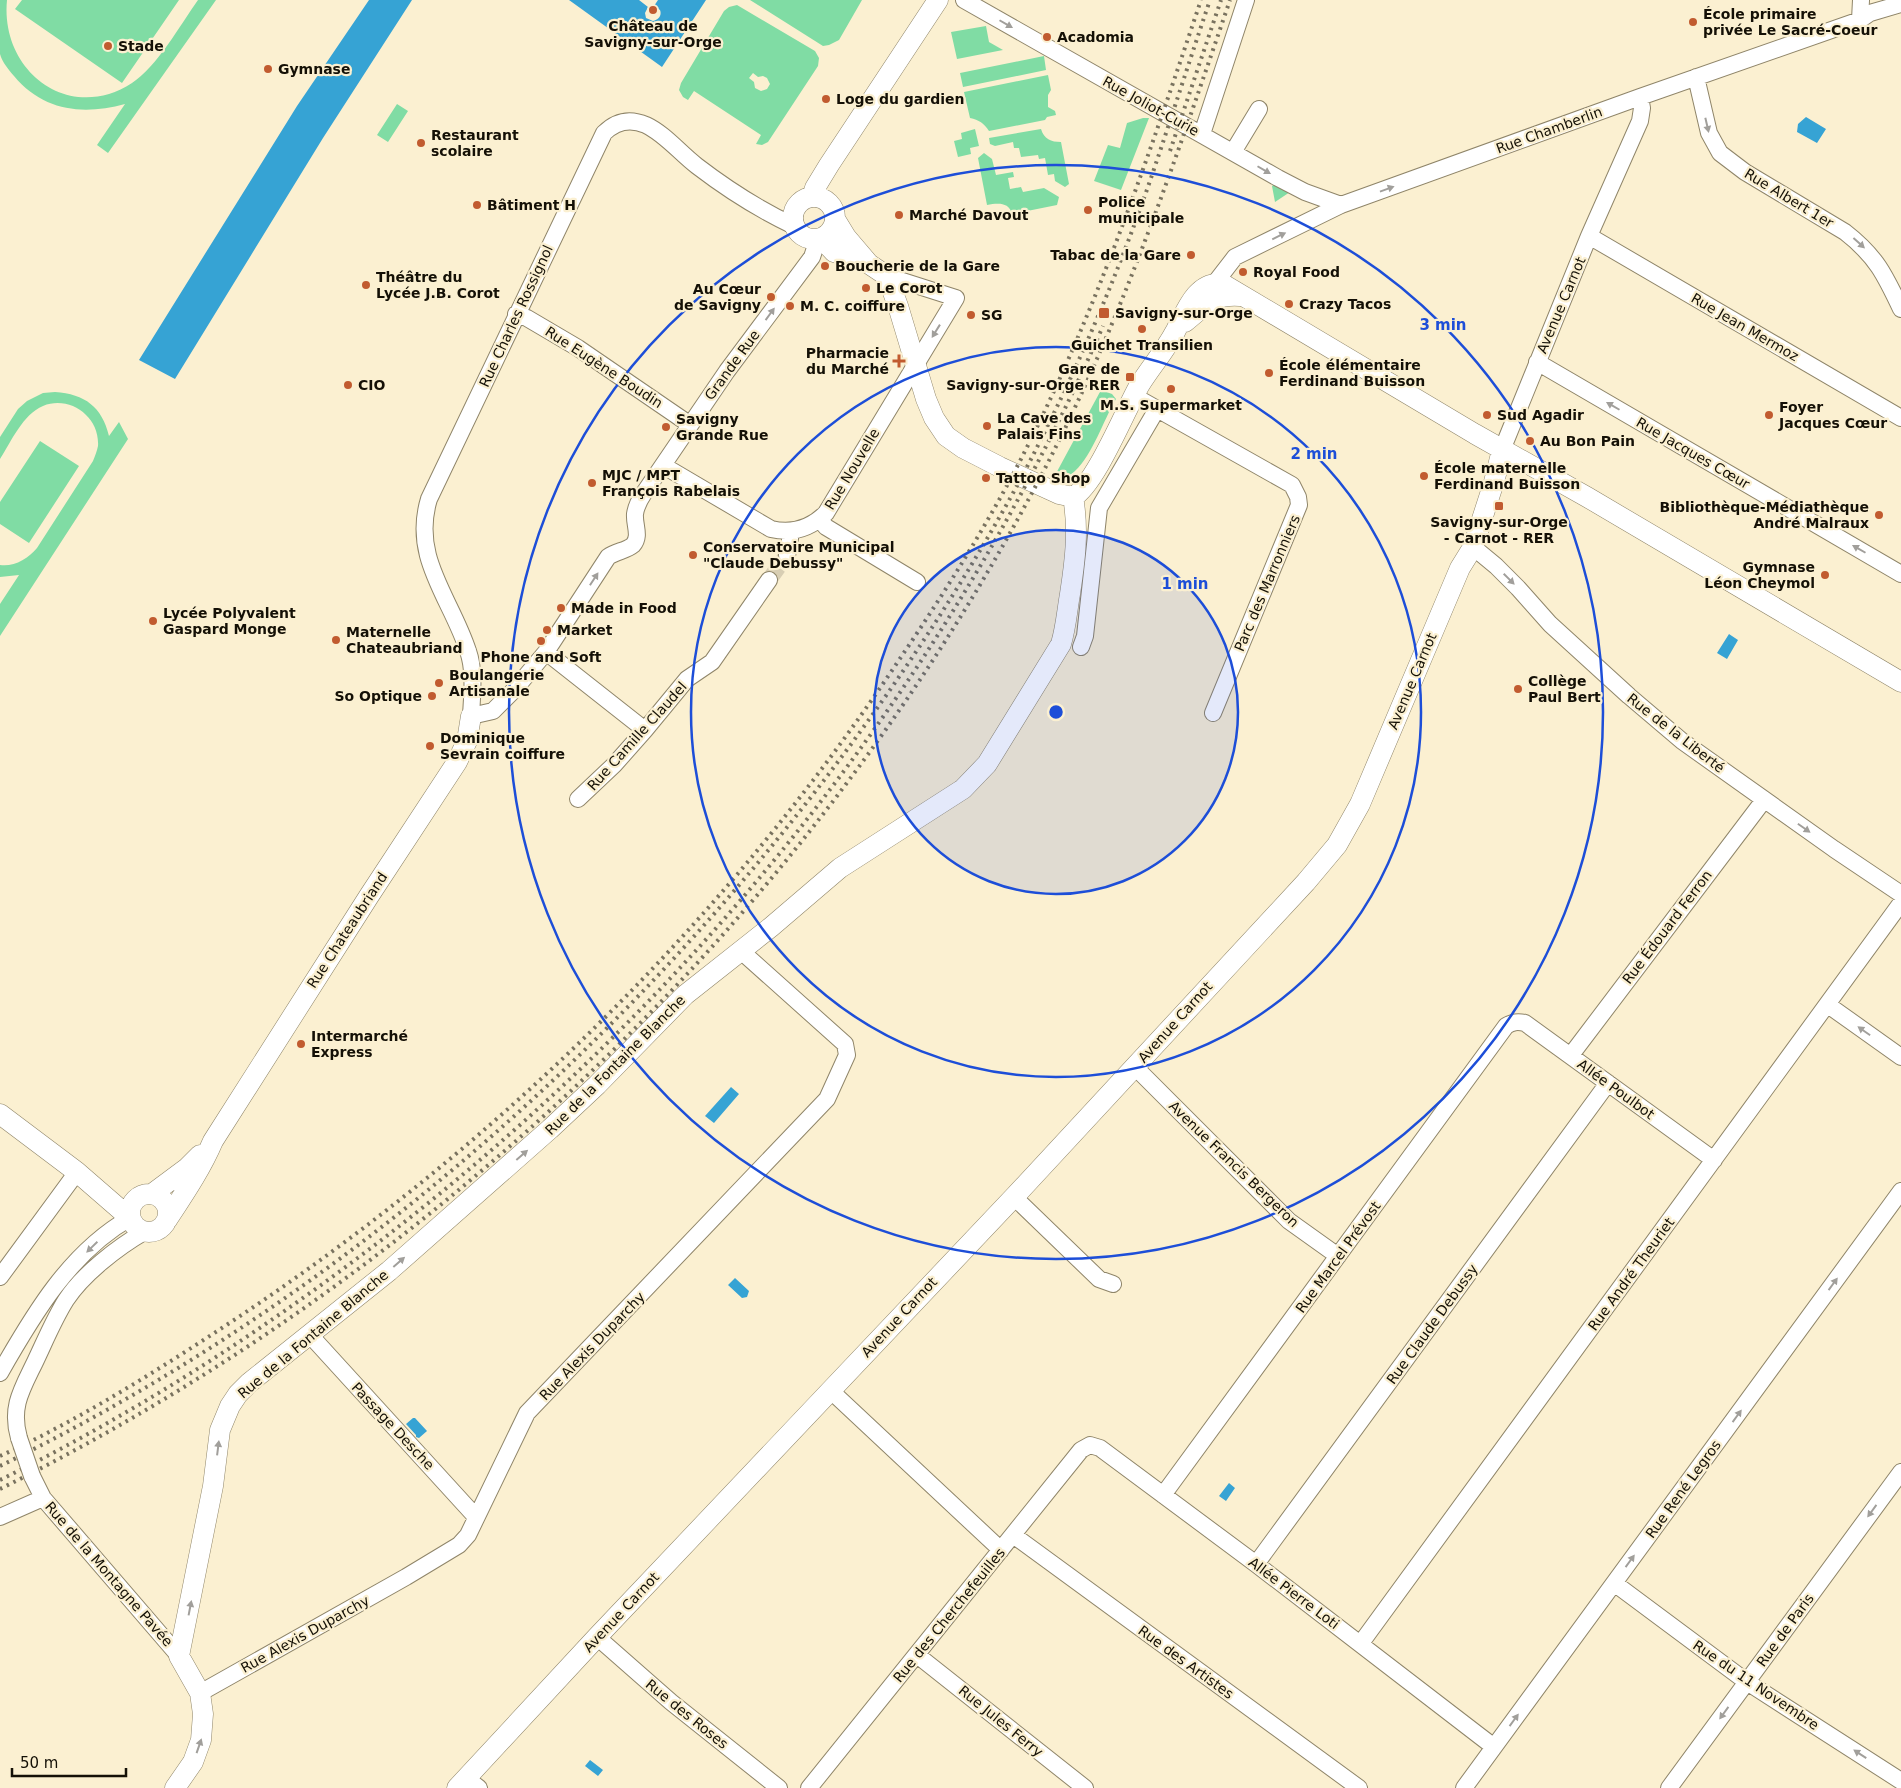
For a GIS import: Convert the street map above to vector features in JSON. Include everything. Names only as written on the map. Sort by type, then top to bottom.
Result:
[{"type":"street","points":[[794,226],[793,220],[796,208],[800,203],[812,197],[815,188],[829,165],[938,0]]},
{"type":"street","name":"Rue Joliot-Curie","points":[[964,0],[1133,98],[1154,106],[1305,192],[1342,205]]},
{"type":"street","points":[[1202,134],[1246,0]]},
{"type":"street","points":[[1860,20],[1861,0]]},
{"type":"street","name":"Rue Chamberlin","points":[[1214,291],[1235,257],[1342,205],[1860,20],[1870,13],[1901,4]]},
{"type":"street","name":"Rue Albert 1er","points":[[1696,77],[1709,133],[1720,153],[1744,172],[1846,232],[1861,244],[1873,256],[1883,271],[1901,310]]},
{"type":"street","name":"Avenue Carnot","points":[[468,1785],[597,1637],[1014,1197],[1306,882],[1337,845],[1360,804],[1460,568],[1472,547],[1494,482],[1502,450],[1589,236],[1640,121],[1642,108],[1640,97]]},
{"type":"street","points":[[1233,152],[1259,109]]},
{"type":"street","name":"Rue Charles Rossignol","points":[[472,716],[472,678],[469,652],[431,566],[425,544],[424,520],[429,499],[516,314],[600,140],[610,128],[630,121],[646,125],[698,166],[758,208],[794,226],[804,237],[820,239],[834,252],[869,264],[887,276]]},
{"type":"street","name":"Rue Charles Rossignol","points":[[812,197],[826,201],[831,205],[835,219],[846,237],[869,264]]},
{"type":"street","points":[[820,239],[831,231],[835,219]]},
{"type":"street","name":"Rue Jean Mermoz","points":[[1589,236],[1901,418]]},
{"type":"street","name":"Grande Rue","points":[[472,716],[493,711],[515,689],[546,652],[608,557],[634,544],[637,534],[634,516],[639,501],[726,371],[812,257],[820,239]]},
{"type":"street","points":[[887,276],[932,412],[946,436],[963,448],[1000,466],[1059,494],[1072,497],[1084,488],[1097,467],[1134,396],[1197,294],[1214,291]]},
{"type":"street","name":"Rue Nouvelle","points":[[790,532],[811,526],[826,513],[956,298],[887,276]]},
{"type":"street","points":[[1175,331],[1196,314],[1214,291],[1223,284],[1502,450],[1595,502],[1901,682]]},
{"type":"street","name":"Rue Eugène Boudin","points":[[516,314],[527,318],[578,348],[689,424]]},
{"type":"street","name":"Rue Jacques Cœur","points":[[1537,362],[1901,574]]},
{"type":"street","name":"Parc des Marronniers","points":[[1134,396],[1292,485],[1298,497],[1299,505],[1213,713]]},
{"type":"street","points":[[1081,647],[1086,636],[1099,508],[1157,409]]},
{"type":"street","points":[[668,468],[771,529],[790,532],[787,555]]},
{"type":"street","name":"Rue de la Fontaine Blanche","points":[[179,1656],[211,1495],[220,1430],[224,1417],[238,1394],[389,1272],[550,1129],[597,1085],[685,995],[840,868],[956,794],[972,781],[987,764],[1060,644],[1066,626],[1077,547],[1076,516],[1072,497]]},
{"type":"street","points":[[820,520],[826,527],[917,582]]},
{"type":"street","name":"Rue de la Liberté","points":[[1472,547],[1496,566],[1550,624],[1682,742],[1901,894]]},
{"type":"street","name":"Rue Camille Claudel","points":[[578,800],[614,765],[687,679],[712,662],[769,580]]},
{"type":"street","points":[[546,652],[645,730]]},
{"type":"street","name":"Rue Chateaubriand","points":[[167,1220],[205,1160],[213,1141],[457,762],[467,741],[472,716]]},
{"type":"street","name":"Rue Édouard Ferron","points":[[1571,1055],[1764,800]]},
{"type":"street","name":"Rue André Theuriet","points":[[1361,1643],[1901,903]]},
{"type":"street","name":"Rue Alexis Duparchy","points":[[200,1694],[459,1545],[468,1535],[527,1414],[827,1099],[845,1061],[847,1050],[841,1040],[741,951]]},
{"type":"street","points":[[1828,1005],[1901,1057]]},
{"type":"street","name":"Allée Poulbot","points":[[1515,1022],[1525,1023],[1714,1160]]},
{"type":"street","name":"Rue Marcel Prévost","points":[[1163,1495],[1506,1026],[1515,1022]]},
{"type":"street","name":"Avenue Francis Bergeron","points":[[1134,1066],[1290,1221],[1338,1256]]},
{"type":"street","name":"Rue Claude Debussy","points":[[1256,1564],[1608,1084]]},
{"type":"street","points":[[0,1114],[77,1172],[137,1225],[150,1232],[160,1228],[167,1220],[168,1209],[166,1203],[157,1196],[118,1190],[77,1172]]},
{"type":"street","name":"Rue Chateaubriand","points":[[147,1195],[187,1168],[213,1141]]},
{"type":"street","points":[[0,1278],[77,1172]]},
{"type":"street","name":"Rue René Legros","points":[[1464,1788],[1901,1191]]},
{"type":"street","points":[[137,1225],[131,1206],[133,1202],[147,1195]]},
{"type":"street","points":[[1014,1197],[1099,1279],[1113,1284]]},
{"type":"street","points":[[0,1373],[24,1332],[66,1272],[114,1227],[137,1225]]},
{"type":"street","name":"Rue de la Montagne Pavée","points":[[137,1225],[67,1299],[16,1402],[16,1424],[32,1476],[43,1498],[179,1656],[200,1694],[203,1714],[201,1740],[193,1762],[175,1788]]},
{"type":"street","name":"Passage Desche","points":[[310,1335],[476,1517]]},
{"type":"street","points":[[830,1390],[1001,1550]]},
{"type":"street","name":"Allée Pierre Loti","points":[[1090,1445],[1100,1448],[1256,1564],[1494,1747]]},
{"type":"street","name":"Rue des Cherchefeuilles","points":[[809,1788],[1081,1450],[1090,1445]]},
{"type":"street","name":"Rue de Paris","points":[[1669,1788],[1901,1472]]},
{"type":"street","points":[[0,1517],[43,1498]]},
{"type":"street","name":"Rue des Artistes","points":[[1013,1536],[1359,1788]]},
{"type":"street","name":"Rue du 11 Novembre","points":[[1614,1583],[1747,1682],[1892,1781]]},
{"type":"street","name":"Rue des Roses","points":[[597,1637],[671,1702],[779,1788]]},
{"type":"street","name":"Rue Jules Ferry","points":[[917,1654],[1078,1786]]},
{"type":"green space","points":[[0,0],[7,0],[8,26],[15,49],[27,68],[43,84],[63,93],[85,97],[108,94],[132,83],[159,56],[198,0],[216,0],[108,153],[97,145],[125,104],[95,109],[65,108],[51,104],[26,88],[8,69],[0,54]]},
{"type":"green space","name":"Stade","points":[[22,0],[179,0],[122,83],[15,9]]},
{"type":"green space","points":[[750,0],[862,0],[839,40],[823,46]]},
{"type":"green space","points":[[737,5],[815,51],[819,58],[818,66],[768,142],[762,145],[756,144],[761,135],[694,91],[688,100],[683,97],[679,90],[681,83],[724,11],[729,7]],"holes":[[[753,73],[758,77],[763,76],[767,78],[770,84],[767,89],[761,91],[755,88],[754,82],[749,78]]]},
{"type":"green space","points":[[986,26],[989,42],[1003,50],[957,59],[951,32]]},
{"type":"green space","points":[[1044,56],[1046,70],[963,87],[960,73]]},
{"type":"green space","points":[[1048,75],[1051,90],[1048,95],[1048,107],[1055,111],[1056,115],[1047,117],[1045,120],[989,131],[981,122],[970,118],[964,92]]},
{"type":"green space","points":[[397,104],[408,111],[388,142],[377,135]]},
{"type":"green space","points":[[1149,118],[1121,190],[1094,181],[1108,145],[1120,148],[1127,123]]},
{"type":"green space","points":[[975,129],[979,146],[970,148],[971,154],[958,157],[954,141],[962,139],[961,133]]},
{"type":"green space","points":[[1041,129],[1048,139],[1061,142],[1069,184],[1065,187],[1055,181],[1054,174],[1048,175],[1045,158],[1039,159],[1038,155],[1021,157],[1019,148],[1014,148],[1013,142],[995,146],[990,144],[989,138]]},
{"type":"green space","points":[[984,153],[992,159],[996,175],[1013,172],[1014,177],[1008,178],[1010,189],[1021,187],[1023,192],[1044,188],[1059,197],[1057,205],[1012,214],[1006,205],[987,205],[978,158]]},
{"type":"green space","points":[[1276,183],[1290,192],[1275,202],[1272,186]]},
{"type":"green space","points":[[1101,390],[1112,394],[1116,399],[1092,447],[1073,473],[1065,477],[1053,479]]},
{"type":"green space","points":[[55,392],[75,396],[91,404],[102,417],[109,436],[119,422],[128,439],[0,636],[0,604],[19,575],[0,577],[0,565],[10,565],[20,561],[37,548],[93,461],[98,448],[94,426],[89,418],[73,406],[53,403],[43,406],[29,415],[0,459],[0,437],[18,409],[27,401],[43,393]]},
{"type":"green space","points":[[40,441],[79,466],[29,543],[0,524],[0,502]]},
{"type":"water","points":[[369,0],[412,0],[323,138],[175,379],[139,360],[297,106]]},
{"type":"water","points":[[569,0],[639,0],[648,7],[645,13],[646,18],[653,21],[657,20],[661,12],[654,6],[658,0],[706,0],[662,67]]},
{"type":"water","points":[[1806,117],[1826,129],[1817,143],[1797,132],[1798,124]]},
{"type":"water","points":[[1729,634],[1738,640],[1727,659],[1717,653]]},
{"type":"water","points":[[731,1087],[739,1094],[714,1123],[705,1116]]},
{"type":"water","points":[[735,1278],[749,1291],[747,1297],[742,1298],[728,1285]]},
{"type":"water","points":[[413,1418],[427,1431],[419,1438],[416,1437],[406,1424]]},
{"type":"water","points":[[1229,1483],[1235,1488],[1226,1501],[1219,1496]]},
{"type":"water","points":[[590,1760],[603,1770],[598,1776],[585,1766]]},
{"type":"tunnel","points":[[769,580],[787,555]]},
{"type":"railway","points":[[0,1456],[88,1411],[228,1324],[325,1256],[419,1184],[509,1108],[596,1027],[678,942],[755,853],[829,760],[897,663],[956,573],[1010,480],[1039,422],[1092,305],[1138,184],[1201,0]]},
{"type":"railway","points":[[0,1466],[118,1403],[233,1333],[342,1257],[448,1174],[548,1085],[643,991],[733,892],[818,788],[899,678],[973,563],[1018,484],[1056,410],[1107,295],[1151,178],[1210,0]]},
{"type":"railway","points":[[1170,151],[1221,0]]},
{"type":"railway","points":[[0,1489],[159,1402],[312,1303],[457,1192],[593,1070],[720,938],[837,797],[941,647],[1033,491],[1063,432],[1091,372],[1142,250],[1230,0]]},
{"type":"railway","points":[[0,1480],[96,1429],[189,1374],[235,1345],[367,1251],[483,1157],[594,1056],[697,949],[794,835],[884,716],[965,591],[1038,461],[1103,326]]},
{"type":"place","name":"Château de Savigny-sur-Orge","points":[[653,10]]},
{"type":"place","name":"École primaire privée Le Sacré-Coeur","points":[[1693,22]]},
{"type":"place","name":"Acadomia","points":[[1047,37]]},
{"type":"place","name":"Stade","points":[[108,46]]},
{"type":"place","name":"Gymnase","points":[[268,69]]},
{"type":"place","name":"Loge du gardien","points":[[826,99]]},
{"type":"place","name":"Restaurant scolaire","points":[[421,143]]},
{"type":"place","name":"Bâtiment H","points":[[477,205]]},
{"type":"place","name":"Police municipale","points":[[1088,210]]},
{"type":"place","name":"Marché Davout","points":[[899,215]]},
{"type":"place","name":"Tabac de la Gare","points":[[1191,255]]},
{"type":"place","name":"Boucherie de la Gare","points":[[825,266]]},
{"type":"place","name":"Royal Food","points":[[1243,272]]},
{"type":"place","name":"Théâtre du Lycée J.B. Corot","points":[[366,285]]},
{"type":"place","name":"Le Corot","points":[[866,288]]},
{"type":"place","name":"Au Cœur de Savigny","points":[[771,297]]},
{"type":"place","name":"Crazy Tacos","points":[[1289,304]]},
{"type":"place","name":"M. C. coiffure","points":[[790,306]]},
{"type":"place","name":"Savigny-sur-Orge","points":[[1104,313]]},
{"type":"place","name":"SG","points":[[971,315]]},
{"type":"place","name":"Guichet Transilien","points":[[1142,329]]},
{"type":"place","name":"Pharmacie du Marché","points":[[899,361]]},
{"type":"place","name":"École élémentaire Ferdinand Buisson","points":[[1269,373]]},
{"type":"place","name":"Gare de Savigny-sur-Orge RER","points":[[1130,377]]},
{"type":"place","name":"CIO","points":[[348,385]]},
{"type":"place","name":"M.S. Supermarket","points":[[1171,389]]},
{"type":"place","name":"Sud Agadir","points":[[1487,415]]},
{"type":"place","name":"Foyer Jacques Cœur","points":[[1769,415]]},
{"type":"place","name":"La Cave des Palais Fins","points":[[987,426]]},
{"type":"place","name":"Savigny Grande Rue","points":[[666,427]]},
{"type":"place","name":"Au Bon Pain","points":[[1530,441]]},
{"type":"place","name":"École maternelle Ferdinand Buisson","points":[[1424,476]]},
{"type":"place","name":"Tattoo Shop","points":[[986,478]]},
{"type":"place","name":"MJC / MPT François Rabelais","points":[[592,483]]},
{"type":"place","name":"Savigny-sur-Orge - Carnot - RER","points":[[1499,506]]},
{"type":"place","name":"Bibliothèque-Médiathèque André Malraux","points":[[1879,515]]},
{"type":"place","name":"Conservatoire Municipal \"Claude Debussy\"","points":[[693,555]]},
{"type":"place","name":"Gymnase Léon Cheymol","points":[[1825,575]]},
{"type":"place","name":"Made in Food","points":[[561,608]]},
{"type":"place","name":"Lycée Polyvalent Gaspard Monge","points":[[153,621]]},
{"type":"place","name":"Market","points":[[547,630]]},
{"type":"place","name":"Maternelle Chateaubriand","points":[[336,640]]},
{"type":"place","name":"Phone and Soft","points":[[541,641]]},
{"type":"place","name":"Boulangerie Artisanale","points":[[439,683]]},
{"type":"place","name":"Collège Paul Bert","points":[[1518,689]]},
{"type":"place","name":"So Optique","points":[[432,696]]},
{"type":"place","name":"Dominique Sevrain coiffure","points":[[430,746]]},
{"type":"place","name":"Intermarché Express","points":[[301,1044]]}]
